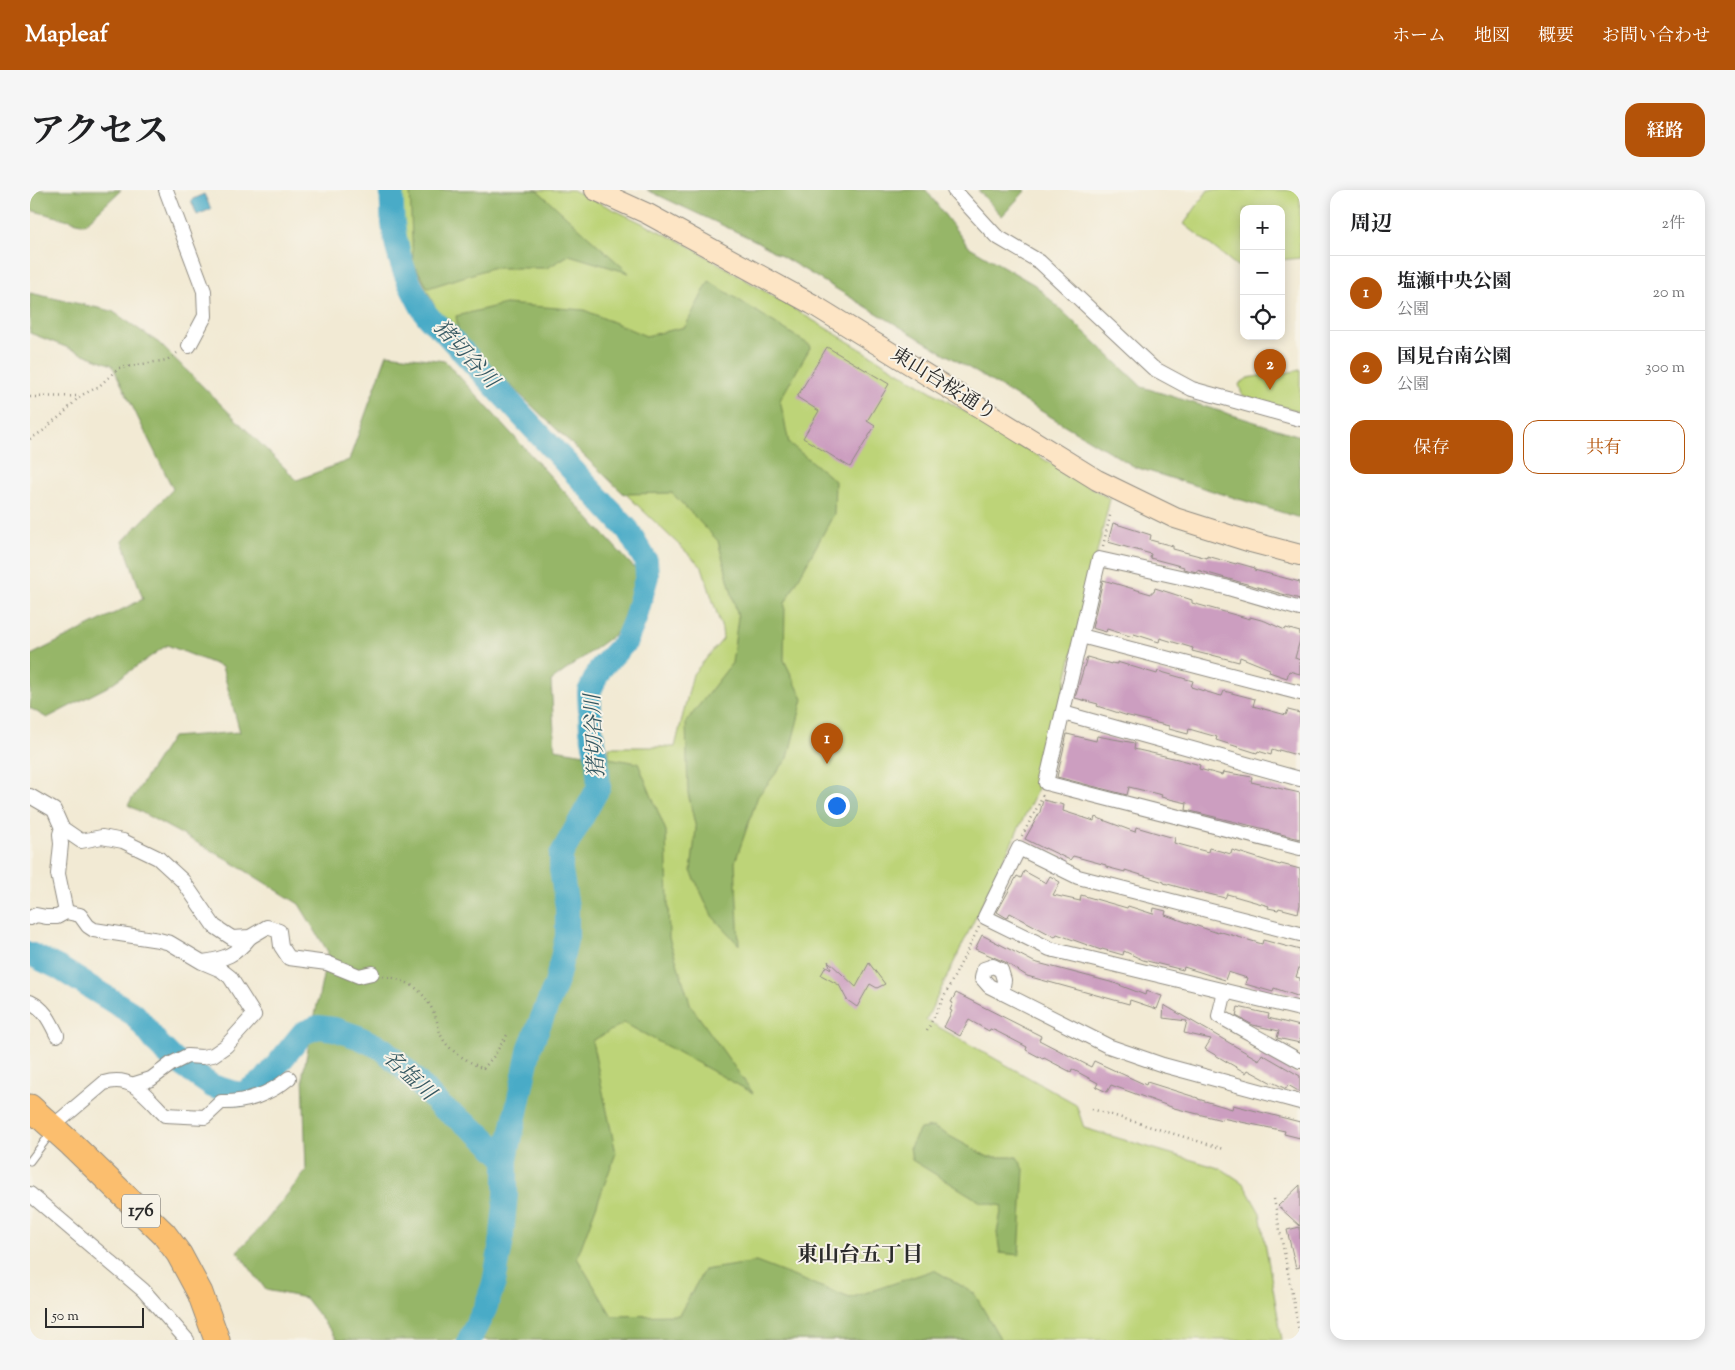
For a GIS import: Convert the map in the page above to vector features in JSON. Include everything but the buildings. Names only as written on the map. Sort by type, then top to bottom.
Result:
[{"type":"highway","name":"176","points":[[30,1107],[164,1234],[178,1254],[200,1293],[216,1340]]},
{"type":"street","points":[[166,190],[204,291],[205,316],[189,346]]},
{"type":"street","name":"東山台桜通り","points":[[596,190],[648,214],[812,304],[1097,480],[1175,518],[1251,542],[1300,554]]},
{"type":"street","points":[[954,190],[996,236],[1040,262],[1154,368],[1192,390],[1300,419]]},
{"type":"street","points":[[1300,610],[1225,587],[1099,559],[1046,783],[1300,848]]},
{"type":"street","points":[[1081,636],[1300,693]]},
{"type":"street","points":[[1063,713],[1300,778]]},
{"type":"street","points":[[30,796],[54,810],[62,828],[81,841],[102,837],[123,841],[158,858],[183,881],[214,926],[232,938],[250,937]]},
{"type":"street","points":[[62,828],[58,874],[66,912]]},
{"type":"street","points":[[1300,934],[1078,877],[1019,848],[985,917],[1050,949],[1300,1009]]},
{"type":"street","points":[[30,918],[36,914],[46,917],[56,917],[66,912],[80,914],[88,926],[94,930],[164,941],[221,970],[230,978],[254,1015],[226,1046],[213,1055],[202,1058],[187,1056],[171,1064],[151,1079],[135,1084],[113,1080],[104,1083],[53,1128]]},
{"type":"street","points":[[202,962],[223,960],[245,944],[250,937],[267,927],[279,931],[281,946],[288,958],[327,963],[359,976],[372,973]]},
{"type":"street","points":[[1225,991],[1219,1016],[1300,1062]]},
{"type":"street","points":[[1002,992],[1108,1046],[1162,1066],[1300,1102]]},
{"type":"street","points":[[30,1002],[46,1014],[57,1035]]},
{"type":"street","points":[[135,1084],[165,1115],[205,1117],[221,1102],[236,1102],[248,1099],[278,1087],[289,1078]]},
{"type":"street","points":[[30,1194],[143,1290],[187,1340]]},
{"type":"lane","points":[[30,1160],[53,1128]]},
{"type":"path","points":[[30,439],[46,429],[80,396],[98,387],[119,368],[167,360],[189,346]]},
{"type":"path","points":[[30,398],[80,396]]},
{"type":"path","points":[[1099,559],[1112,506]]},
{"type":"path","points":[[1019,848],[1022,836],[1039,804],[1046,783]]},
{"type":"path","points":[[927,1031],[985,917]]},
{"type":"path","points":[[372,973],[396,978],[419,989],[435,1013],[443,1039],[460,1056],[483,1069],[507,1035]]},
{"type":"path","points":[[1092,1109],[1224,1149]]},
{"type":"path","points":[[1274,1200],[1300,1336]]},
{"type":"green space","points":[[30,190],[121,190],[85,224],[30,210]]},
{"type":"green space","points":[[401,190],[573,190],[686,244],[1110,499],[1041,782],[926,1020],[1076,1104],[1084,1128],[1222,1169],[1243,1183],[1260,1213],[1282,1340],[486,1340],[609,795],[609,747],[675,747],[693,674],[723,639],[722,629],[702,567],[439,315],[406,247]]},
{"type":"green space","points":[[410,190],[537,190],[629,273],[569,255],[547,268],[491,268],[428,288],[413,263]]},
{"type":"green space","points":[[647,190],[926,190],[968,246],[1035,285],[1142,387],[1300,436],[1300,518],[1135,467],[756,241]]},
{"type":"green space","points":[[978,190],[1026,190],[1002,216]]},
{"type":"green space","points":[[1208,190],[1300,190],[1300,258],[1285,260],[1285,205],[1240,205],[1240,266],[1237,266],[1184,224]]},
{"type":"green space","points":[[709,281],[811,346],[780,400],[789,443],[835,481],[834,514],[785,603],[784,660],[803,699],[788,758],[758,796],[735,862],[739,945],[712,916],[691,871],[696,829],[688,793],[686,722],[732,663],[738,617],[718,541],[672,493],[624,494],[459,336],[456,316],[505,304],[584,310],[646,336],[685,327]]},
{"type":"green space","points":[[30,293],[112,311],[159,343],[297,480],[349,460],[387,354],[445,361],[638,572],[619,631],[551,681],[555,749],[638,763],[666,831],[669,938],[691,1006],[753,1093],[624,1023],[592,1041],[616,1153],[577,1258],[612,1316],[679,1315],[704,1270],[756,1262],[850,1298],[934,1270],[974,1293],[1001,1340],[338,1340],[305,1298],[266,1290],[237,1251],[262,1226],[306,1171],[303,1073],[328,952],[299,904],[225,858],[128,805],[172,737],[240,732],[222,667],[167,645],[107,687],[47,718],[30,708],[31,655],[143,599],[123,541],[173,489],[112,365],[30,333]]},
{"type":"green space","points":[[1300,370],[1300,411],[1242,395],[1239,384],[1248,378]]},
{"type":"green space","points":[[933,1127],[988,1157],[1017,1157],[1024,1169],[1019,1255],[1000,1253],[997,1233],[1002,1206],[981,1202],[912,1160],[910,1147],[920,1129]]},
{"type":"water","points":[[204,194],[211,209],[197,215],[191,200]]},
{"type":"waterway","name":"猪切谷川","points":[[392,190],[392,219],[400,259],[410,285],[427,315],[628,530],[646,561],[647,576],[635,619],[626,641],[600,669],[589,692],[591,729],[597,758],[599,787],[561,855],[561,870],[567,907],[567,936],[556,984],[530,1047],[506,1159],[506,1195],[501,1245],[494,1283],[485,1309],[469,1340]]},
{"type":"waterway","name":"名塩川","points":[[30,954],[59,968],[135,1015],[158,1044],[173,1059],[212,1086],[231,1092],[242,1094],[264,1081],[303,1033],[318,1027],[334,1029],[358,1037],[383,1049],[440,1106],[480,1134],[506,1159]]},
{"type":"place","name":"国見台南公園","points":[[1270,390]]},
{"type":"place","name":"塩瀬中央公園","points":[[827,764]]},
{"type":"district","name":"東山台五丁目","points":[[860,1256]]}]
